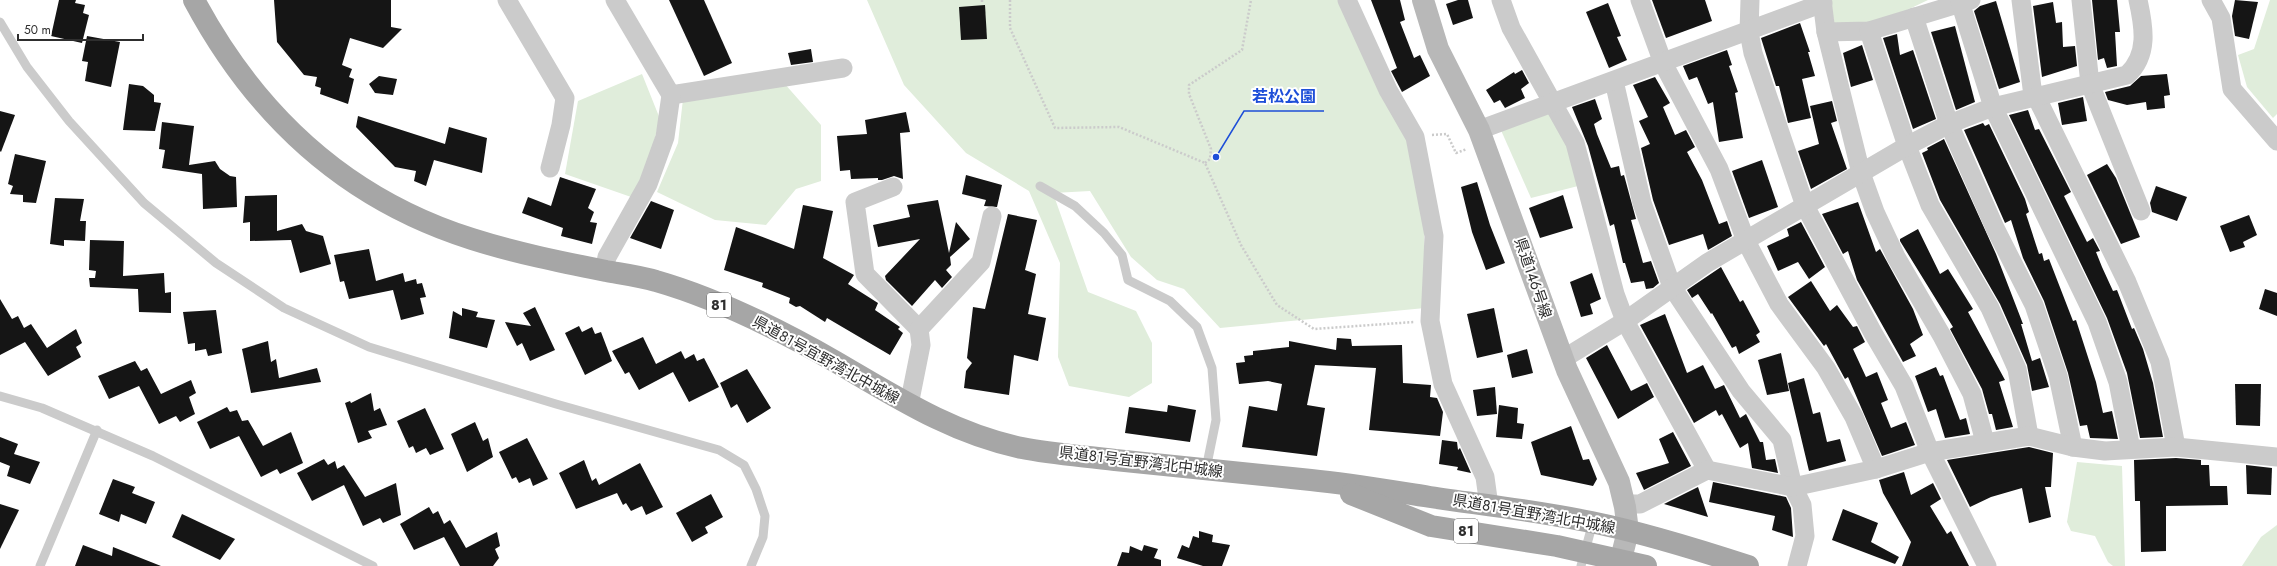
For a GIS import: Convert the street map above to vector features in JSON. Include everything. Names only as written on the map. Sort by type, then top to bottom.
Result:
[{"type":"main road","name":"県道81号宜野湾北中城線","points":[[194,0],[207,25],[248,86],[297,140],[356,183],[411,214],[474,240],[604,271],[656,281],[748,317],[792,338],[909,405],[969,433],[1021,448],[1205,470],[1317,480],[1593,522],[1669,541],[1748,566]]},
{"type":"main road","name":"県道146号線","points":[[1423,0],[1438,49],[1479,130],[1563,359],[1619,482],[1628,531],[1621,559]]},
{"type":"main road","name":"県道81号宜野湾北中城線","points":[[1317,480],[1431,526],[1557,546],[1583,559],[1621,559],[1646,566]]},
{"type":"street","points":[[507,0],[565,98],[561,125],[550,168]]},
{"type":"street","points":[[604,271],[607,257],[648,184],[666,137],[671,95],[616,0]]},
{"type":"street","points":[[1347,0],[1388,90],[1415,137],[1434,236],[1430,321],[1443,384],[1485,478],[1489,506]]},
{"type":"street","points":[[1501,0],[1511,28],[1575,143],[1615,294],[1625,321],[1707,470]]},
{"type":"street","points":[[1640,0],[1663,63],[1719,169],[1746,241],[1779,304],[1826,368],[1854,417],[1876,469]]},
{"type":"street","points":[[1750,0],[1749,32],[1753,53],[1805,206],[1873,333],[1904,386],[1930,452],[1987,566]]},
{"type":"street","points":[[2021,0],[2032,88],[2127,282],[2160,362],[2176,447]]},
{"type":"street","points":[[2081,0],[2090,84],[2141,211]]},
{"type":"street","points":[[1563,359],[1625,321],[1707,263],[1907,146],[1949,124],[1993,107],[2036,95],[2127,75],[2136,66],[2143,44],[2142,19],[2138,0]]},
{"type":"street","points":[[2211,0],[2221,18],[2232,89],[2277,140]]},
{"type":"street","points":[[1826,32],[1869,31],[1966,1],[1993,107],[2097,322],[2118,382],[2132,449]]},
{"type":"street","points":[[1479,130],[1749,32],[1822,2],[1826,32],[1861,174],[1896,257],[1942,336],[1972,394],[1985,442]]},
{"type":"street","points":[[1914,17],[1949,124],[1995,228],[2034,305],[2058,376],[2073,447]]},
{"type":"street","points":[[1869,31],[1907,146],[1930,205],[1990,308],[2017,369],[2030,436]]},
{"type":"street","points":[[671,95],[843,68]]},
{"type":"street","points":[[1614,81],[1642,203],[1672,287],[1741,391],[1782,440],[1793,487],[1802,505],[1805,536],[1797,566]]},
{"type":"street","points":[[893,187],[855,202],[865,274],[919,329],[921,346],[909,405]]},
{"type":"street","points":[[919,329],[980,262],[992,216]]},
{"type":"street","points":[[1624,504],[1640,504],[1707,470],[1793,487],[1876,469],[1930,452],[2030,436],[2073,447],[2105,451],[2176,447],[2277,457]]},
{"type":"lane","points":[[0,22],[27,67],[69,121],[144,203],[216,263],[284,308],[369,347],[556,404],[719,450],[744,465],[756,489],[765,516],[763,537],[750,566]]},
{"type":"lane","points":[[1040,186],[1075,206],[1104,233],[1122,255],[1128,280],[1170,301],[1198,327],[1212,368],[1216,420],[1205,470]]},
{"type":"lane","points":[[0,396],[42,408],[97,430],[153,456],[372,566]]},
{"type":"lane","points":[[40,566],[97,430]]},
{"type":"lane","points":[[1583,559],[1593,522]]},
{"type":"path","points":[[1010,0],[1010,28],[1056,128],[1119,127],[1205,163],[1241,245],[1277,305],[1314,329],[1430,321]]},
{"type":"path","points":[[1205,163],[1210,159],[1211,149],[1190,94],[1189,85],[1242,50],[1250,0]]},
{"type":"path","points":[[1415,137],[1447,134],[1456,153],[1467,148]]},
{"type":"green space","points":[[867,0],[1339,0],[1407,119],[1424,226],[1425,308],[1220,328],[1184,289],[1157,280],[1131,257],[1090,191],[1053,193],[1088,292],[1136,311],[1152,343],[1152,383],[1129,397],[1069,386],[1058,357],[1060,263],[1029,191],[966,153],[904,85]]},
{"type":"green space","points":[[1829,0],[1928,0],[1882,22],[1835,26]]},
{"type":"green space","points":[[2270,0],[2277,0],[2277,114],[2273,118],[2247,87],[2238,55],[2254,49]]},
{"type":"green space","points":[[642,74],[660,119],[649,160],[634,198],[565,174],[578,101]]},
{"type":"green space","points":[[784,83],[821,125],[821,181],[796,189],[766,225],[715,220],[657,192],[678,143],[683,99]]},
{"type":"green space","points":[[1552,107],[1582,185],[1531,198],[1500,128]]},
{"type":"green space","points":[[2077,462],[2122,466],[2125,566],[2113,566],[2108,562],[2095,536],[2071,531],[2067,522]]},
{"type":"green space","points":[[2277,525],[2277,566],[2242,566],[2261,537]]},
{"type":"building","points":[[59,0],[76,0],[75,3],[85,5],[83,13],[89,15],[82,43],[51,36]]},
{"type":"building","points":[[274,0],[391,0],[391,27],[402,29],[383,48],[350,38],[342,65],[352,69],[349,77],[354,79],[348,104],[320,94],[321,88],[315,86],[317,77],[304,75],[277,42]]},
{"type":"building","points":[[669,0],[704,0],[732,63],[704,76]]},
{"type":"building","points":[[1371,0],[1400,0],[1405,20],[1400,22],[1414,58],[1420,55],[1430,76],[1402,92],[1391,71],[1397,68]]},
{"type":"building","points":[[1458,0],[1468,0],[1473,18],[1453,25],[1446,4]]},
{"type":"building","points":[[1652,0],[1705,0],[1712,21],[1666,38]]},
{"type":"building","points":[[2092,0],[2117,0],[2120,32],[2115,32],[2117,66],[2107,68],[2104,58],[2098,60]]},
{"type":"building","points":[[2235,0],[2258,2],[2249,39],[2235,36],[2232,16]]},
{"type":"building","points":[[1996,1],[2020,82],[1999,89],[1974,11],[1980,6]]},
{"type":"building","points":[[2053,2],[2056,23],[2062,22],[2063,47],[2075,46],[2077,66],[2042,77],[2033,6]]},
{"type":"building","points":[[1608,3],[1621,36],[1617,37],[1627,60],[1609,68],[1586,12]]},
{"type":"building","points":[[985,5],[987,39],[961,40],[959,7]]},
{"type":"building","points":[[1800,23],[1810,52],[1808,52],[1815,76],[1802,79],[1811,118],[1788,123],[1779,86],[1776,86],[1761,38]]},
{"type":"building","points":[[1955,26],[1975,102],[1956,110],[1931,32]]},
{"type":"building","points":[[1897,34],[1900,55],[1913,50],[1936,119],[1913,129],[1883,38]]},
{"type":"building","points":[[87,36],[120,42],[111,87],[85,81],[88,62],[82,61]]},
{"type":"building","points":[[1862,45],[1873,80],[1851,87],[1843,53]]},
{"type":"building","points":[[811,49],[813,62],[791,65],[788,53]]},
{"type":"building","points":[[1727,50],[1732,65],[1729,66],[1738,92],[1735,93],[1743,138],[1719,142],[1713,102],[1708,104],[1697,77],[1689,80],[1683,66]]},
{"type":"building","points":[[1522,70],[1529,83],[1521,89],[1525,98],[1505,108],[1500,100],[1494,103],[1486,90],[1514,72],[1515,74]]},
{"type":"building","points":[[2167,74],[2170,95],[2164,96],[2165,108],[2147,110],[2146,102],[2127,105],[2108,100],[2105,92],[2130,86],[2141,76]]},
{"type":"building","points":[[379,76],[397,79],[393,95],[375,93],[369,84]]},
{"type":"building","points":[[1655,77],[1670,103],[1663,107],[1675,135],[1686,130],[1695,147],[1687,152],[1702,180],[1719,224],[1727,221],[1732,236],[1708,250],[1703,234],[1669,245],[1653,200],[1641,148],[1650,144],[1639,121],[1648,117],[1633,85]]},
{"type":"building","points":[[129,84],[143,86],[154,95],[154,102],[161,103],[155,131],[123,130]]},
{"type":"building","points":[[2083,97],[2087,121],[2062,125],[2058,103]]},
{"type":"building","points":[[1595,99],[1602,119],[1594,124],[1597,134],[1611,168],[1619,166],[1621,176],[1624,175],[1636,219],[1631,220],[1643,263],[1651,261],[1659,283],[1653,288],[1646,289],[1644,281],[1631,283],[1625,263],[1623,263],[1614,224],[1610,226],[1588,146],[1572,107]]},
{"type":"building","points":[[1832,101],[1837,121],[1831,123],[1847,169],[1811,189],[1798,151],[1819,144],[1810,106]]},
{"type":"building","points":[[2028,110],[2035,130],[2039,129],[2071,192],[2064,196],[2087,242],[2093,238],[2100,251],[2096,252],[2102,267],[2113,291],[2117,290],[2132,329],[2134,328],[2143,349],[2153,383],[2163,437],[2140,438],[2127,373],[2107,318],[2009,115]]},
{"type":"building","points":[[0,111],[15,115],[1,152],[0,151]]},
{"type":"building","points":[[906,112],[910,132],[900,133],[903,179],[894,176],[882,180],[878,180],[878,178],[851,179],[850,170],[840,171],[837,136],[867,134],[865,120]]},
{"type":"building","points":[[358,116],[445,144],[449,127],[487,138],[482,173],[434,160],[426,186],[414,181],[416,171],[395,167],[356,127]]},
{"type":"building","points":[[162,122],[194,126],[189,165],[215,161],[220,169],[230,176],[236,177],[237,207],[203,209],[202,174],[162,168],[165,150],[159,149]]},
{"type":"building","points":[[1983,123],[1985,126],[1989,124],[2025,199],[2029,212],[2026,214],[2039,254],[2042,253],[2044,261],[2049,259],[2073,321],[2076,320],[2096,382],[2103,413],[2112,411],[2118,439],[2090,438],[2087,425],[2080,426],[2068,373],[2044,301],[2023,258],[2011,220],[2005,223],[1964,130]]},
{"type":"building","points":[[1944,139],[1996,254],[2023,324],[2021,324],[2032,361],[2040,358],[2049,387],[2032,391],[2027,365],[2000,304],[1940,200],[1922,153],[1928,150],[1927,148]]},
{"type":"building","points":[[15,154],[46,161],[36,203],[23,202],[23,195],[10,194],[13,186],[8,184]]},
{"type":"building","points":[[1762,160],[1778,207],[1749,218],[1732,171]]},
{"type":"building","points":[[2107,164],[2116,178],[2140,237],[2121,244],[2087,175]]},
{"type":"building","points":[[966,175],[1002,185],[997,207],[984,206],[986,200],[962,194]]},
{"type":"building","points":[[560,177],[596,189],[588,208],[594,212],[590,222],[597,223],[592,244],[561,236],[563,228],[522,213],[528,197],[551,206]]},
{"type":"building","points":[[1477,182],[1490,225],[1505,263],[1486,270],[1472,232],[1461,187]]},
{"type":"building","points":[[2156,186],[2187,197],[2177,221],[2152,212],[2150,203]]},
{"type":"building","points":[[277,195],[277,231],[302,224],[306,231],[323,236],[331,264],[300,273],[291,240],[250,241],[250,222],[243,223],[245,196]]},
{"type":"building","points":[[1563,195],[1573,228],[1540,238],[1529,208]]},
{"type":"building","points":[[55,198],[84,199],[80,221],[86,221],[85,241],[64,240],[64,246],[50,244]]},
{"type":"building","points":[[938,200],[949,253],[956,222],[970,239],[950,257],[951,265],[946,270],[952,277],[942,288],[935,280],[912,306],[886,280],[885,276],[920,239],[878,247],[873,225],[910,217],[907,205]]},
{"type":"building","points":[[651,201],[674,210],[661,249],[630,238]]},
{"type":"building","points":[[1858,202],[1876,252],[1880,249],[1913,309],[1923,335],[1910,344],[1916,356],[1903,362],[1857,280],[1848,251],[1843,254],[1822,214]]},
{"type":"building","points":[[803,205],[833,211],[823,258],[854,275],[848,284],[878,303],[875,310],[900,327],[898,329],[903,333],[890,355],[827,318],[825,322],[800,306],[796,307],[789,303],[790,298],[762,287],[763,283],[724,270],[736,227],[794,249]]},
{"type":"building","points":[[1008,214],[1037,220],[1025,270],[1036,274],[1028,314],[1046,318],[1038,361],[1014,355],[1009,395],[964,388],[966,371],[972,363],[967,358],[973,307],[985,309]]},
{"type":"building","points":[[2249,215],[2257,235],[2243,242],[2245,247],[2230,252],[2220,226]]},
{"type":"building","points":[[1801,222],[1825,267],[1809,279],[1798,262],[1778,271],[1767,246],[1789,236],[1787,229]]},
{"type":"building","points":[[1918,229],[1940,274],[1948,269],[1973,309],[1968,312],[2005,380],[1999,382],[2013,427],[1996,430],[1992,414],[1989,414],[1982,389],[1950,329],[1953,327],[1900,241],[1900,239]]},
{"type":"building","points":[[90,240],[124,241],[123,276],[164,273],[165,293],[171,292],[171,313],[139,312],[138,289],[90,287],[89,278],[95,278],[96,271],[89,270]]},
{"type":"building","points":[[369,249],[376,281],[403,273],[405,282],[416,279],[417,284],[422,283],[426,297],[420,298],[424,314],[401,320],[393,290],[349,299],[344,281],[340,282],[334,255]]},
{"type":"building","points":[[1721,267],[1740,302],[1743,300],[1760,332],[1756,335],[1760,342],[1739,354],[1736,346],[1732,348],[1712,313],[1711,314],[1698,294],[1692,298],[1687,290]]},
{"type":"building","points":[[1592,273],[1601,299],[1590,304],[1593,314],[1581,317],[1570,282]]},
{"type":"building","points":[[1811,281],[1830,311],[1837,305],[1853,327],[1857,326],[1865,342],[1853,349],[1866,377],[1877,372],[1888,400],[1881,403],[1891,428],[1906,422],[1915,445],[1882,456],[1848,377],[1845,379],[1826,344],[1824,346],[1788,297]]},
{"type":"building","points":[[2265,289],[2277,293],[2277,316],[2259,309]]},
{"type":"building","points":[[0,299],[12,319],[18,316],[24,328],[31,324],[47,348],[76,329],[82,343],[76,347],[81,357],[48,376],[25,342],[0,355]]},
{"type":"building","points":[[535,307],[555,350],[530,361],[522,343],[517,346],[505,322],[531,326],[523,313]]},
{"type":"building","points":[[462,308],[478,312],[476,317],[495,320],[487,348],[449,338],[453,311],[462,316]]},
{"type":"building","points":[[1494,308],[1503,352],[1477,358],[1467,314]]},
{"type":"building","points":[[216,310],[222,353],[208,356],[206,349],[195,351],[195,343],[188,344],[183,312]]},
{"type":"building","points":[[1665,314],[1687,373],[1703,365],[1715,389],[1724,385],[1740,418],[1746,414],[1760,442],[1763,442],[1766,460],[1775,459],[1778,473],[1752,468],[1748,443],[1740,448],[1722,414],[1719,416],[1716,410],[1694,423],[1640,325]]},
{"type":"building","points":[[579,326],[582,332],[592,327],[595,334],[601,332],[612,361],[585,375],[565,333]]},
{"type":"building","points":[[643,337],[656,364],[681,351],[685,359],[694,354],[697,361],[704,358],[719,387],[689,402],[673,372],[639,390],[629,372],[625,374],[612,351]]},
{"type":"building","points":[[1337,338],[1351,339],[1352,346],[1402,345],[1403,383],[1431,385],[1430,397],[1437,398],[1443,412],[1440,436],[1369,430],[1376,368],[1315,365],[1307,405],[1325,408],[1317,456],[1242,447],[1249,406],[1277,411],[1282,384],[1268,381],[1239,384],[1236,363],[1245,362],[1244,356],[1253,355],[1253,351],[1289,347],[1289,341],[1336,350]]},
{"type":"building","points":[[268,341],[271,362],[276,359],[279,378],[317,368],[321,382],[251,393],[242,349]]},
{"type":"building","points":[[1607,345],[1631,391],[1647,383],[1654,397],[1618,419],[1586,358]]},
{"type":"building","points":[[1527,349],[1533,373],[1512,378],[1507,355]]},
{"type":"building","points":[[1781,353],[1789,391],[1767,395],[1758,360]]},
{"type":"building","points":[[135,361],[141,371],[147,368],[161,394],[191,380],[196,393],[189,397],[195,414],[180,422],[176,416],[159,424],[139,386],[109,399],[98,376]]},
{"type":"building","points":[[1936,367],[1940,376],[1943,375],[1960,420],[1966,418],[1970,434],[1945,438],[1936,409],[1928,412],[1915,376]]},
{"type":"building","points":[[747,369],[771,408],[747,423],[737,404],[731,408],[720,383]]},
{"type":"building","points":[[1804,378],[1813,414],[1820,412],[1827,442],[1840,439],[1846,461],[1809,471],[1788,383]]},
{"type":"building","points":[[2235,384],[2261,384],[2260,426],[2236,425]]},
{"type":"building","points":[[1495,387],[1497,414],[1477,416],[1473,390]]},
{"type":"building","points":[[371,393],[374,411],[380,408],[387,425],[368,431],[372,438],[358,443],[345,403],[350,401],[351,403]]},
{"type":"building","points":[[1168,405],[1196,410],[1190,442],[1125,433],[1129,407],[1167,412]]},
{"type":"building","points":[[1499,405],[1518,408],[1517,423],[1524,424],[1522,439],[1496,437]]},
{"type":"building","points":[[227,407],[230,412],[237,410],[242,421],[248,420],[263,446],[291,432],[303,463],[280,474],[277,469],[261,477],[239,436],[210,449],[197,422]]},
{"type":"building","points":[[425,408],[444,449],[430,455],[426,448],[416,453],[413,446],[409,448],[397,421]]},
{"type":"building","points":[[475,422],[483,441],[488,438],[493,457],[467,472],[451,434]]},
{"type":"building","points":[[1571,426],[1583,460],[1589,459],[1597,479],[1593,486],[1541,475],[1531,442]]},
{"type":"building","points":[[1673,432],[1691,466],[1644,490],[1636,473],[1669,463],[1659,439]]},
{"type":"building","points":[[0,437],[18,444],[14,454],[40,462],[30,484],[7,476],[10,466],[0,462]]},
{"type":"building","points":[[527,438],[548,479],[533,486],[530,478],[519,483],[516,477],[512,479],[499,452]]},
{"type":"building","points":[[1442,440],[1457,442],[1458,450],[1460,448],[1471,473],[1457,470],[1458,467],[1439,464]]},
{"type":"building","points":[[2029,447],[2053,453],[2051,487],[2045,487],[2051,517],[2029,523],[2022,488],[1991,497],[1970,507],[1947,460]]},
{"type":"building","points":[[2176,458],[2201,460],[2201,465],[2209,465],[2210,486],[2227,486],[2228,505],[2166,506],[2166,551],[2141,552],[2140,501],[2135,501],[2134,460]]},
{"type":"building","points":[[324,459],[328,465],[335,461],[337,469],[344,465],[365,497],[396,483],[401,515],[383,523],[380,518],[363,526],[344,485],[312,501],[297,473]]},
{"type":"building","points":[[584,460],[592,481],[596,478],[599,485],[640,463],[663,507],[646,515],[642,506],[631,511],[626,503],[623,505],[617,493],[576,509],[559,473]]},
{"type":"building","points":[[2246,465],[2272,468],[2271,495],[2247,494]]},
{"type":"building","points":[[1904,472],[1911,495],[1933,483],[1941,499],[1930,506],[1947,534],[1951,531],[1969,566],[1902,566],[1911,542],[1883,493],[1879,480]]},
{"type":"building","points":[[113,479],[135,487],[132,493],[155,502],[146,524],[121,514],[119,522],[99,514]]},
{"type":"building","points":[[1713,482],[1786,497],[1791,508],[1793,537],[1772,530],[1775,516],[1709,502]]},
{"type":"building","points":[[1698,487],[1708,517],[1664,504]]},
{"type":"building","points":[[711,494],[723,517],[705,527],[708,533],[692,542],[676,513]]},
{"type":"building","points":[[0,504],[19,510],[0,549]]},
{"type":"building","points":[[429,507],[433,514],[438,511],[444,524],[450,520],[466,548],[497,532],[500,546],[495,549],[499,558],[493,566],[460,566],[444,537],[414,550],[400,524]]},
{"type":"building","points":[[1843,509],[1878,523],[1871,542],[1899,557],[1895,564],[1832,540]]},
{"type":"building","points":[[182,514],[235,539],[220,560],[172,537]]},
{"type":"building","points":[[1199,531],[1213,535],[1212,542],[1230,545],[1222,566],[1203,566],[1177,558],[1182,545],[1189,548],[1193,536],[1199,538]]},
{"type":"building","points":[[83,545],[112,556],[113,547],[161,566],[75,566]]},
{"type":"building","points":[[1144,545],[1158,549],[1154,558],[1161,560],[1161,566],[1117,566],[1122,552],[1129,553],[1130,546],[1142,551]]},
{"type":"place","name":"若松公園","points":[[1216,157]]}]
